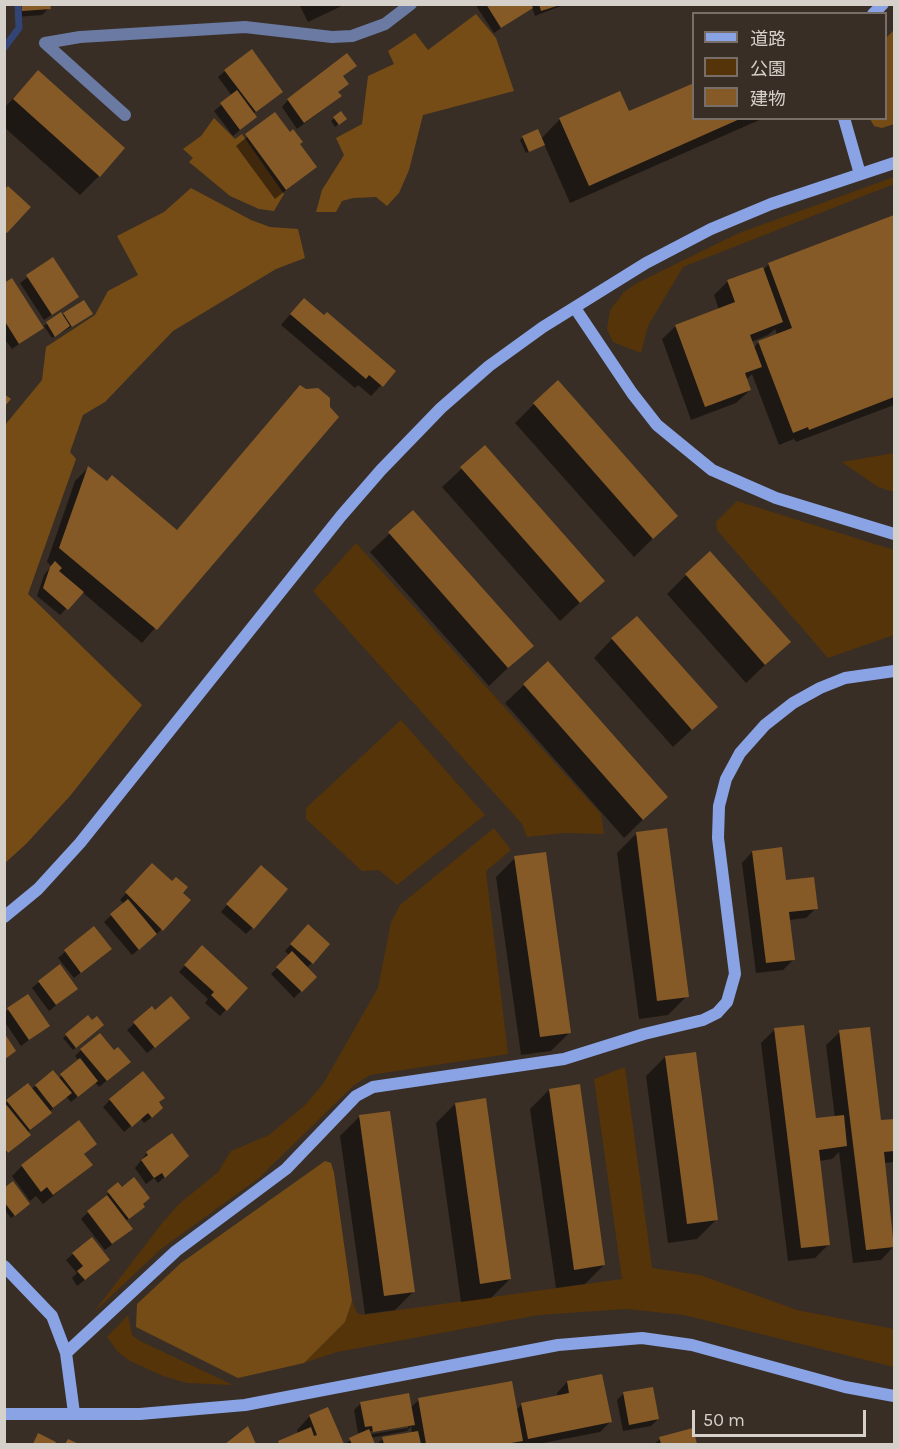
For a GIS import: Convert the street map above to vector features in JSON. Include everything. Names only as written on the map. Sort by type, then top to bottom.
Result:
[{"type":"street","points":[[124,116],[45,43],[103,35],[245,27],[332,37],[352,36],[385,24],[411,4]]},
{"type":"street","points":[[845,120],[860,174]]},
{"type":"street","points":[[4,917],[38,890],[80,843],[334,525],[381,470],[441,408],[489,366],[646,263],[711,229],[771,204],[894,163]]},
{"type":"street","points":[[575,308],[632,393],[657,425],[712,470],[776,498],[894,534]]},
{"type":"street","points":[[66,1353],[176,1251],[286,1169],[356,1096],[372,1087],[564,1059],[644,1034],[703,1020],[717,1012],[727,1002],[735,974],[718,838],[719,806],[726,779],[740,753],[765,725],[793,703],[820,688],[845,678],[894,671]]},
{"type":"street","points":[[4,1266],[52,1316],[66,1353],[74,1413]]},
{"type":"street","points":[[4,1414],[140,1414],[245,1405],[558,1345],[642,1338],[692,1345],[845,1387],[894,1396]]},
{"type":"green space","points":[[894,177],[894,184],[683,267],[648,326],[641,353],[613,342],[607,329],[610,310],[624,292],[637,283],[739,233]]},
{"type":"green space","points":[[894,453],[894,492],[878,487],[842,462]]},
{"type":"green space","points":[[737,501],[894,550],[894,635],[828,658],[717,530],[716,522]]},
{"type":"green space","points":[[356,543],[601,814],[604,834],[565,833],[527,837],[522,824],[313,591]]},
{"type":"green space","points":[[401,720],[485,815],[397,885],[379,870],[362,871],[306,819],[306,808]]},
{"type":"green space","points":[[494,828],[511,850],[486,871],[508,1054],[370,1075],[353,1086],[259,1178],[161,1249],[93,1313],[163,1222],[179,1204],[218,1172],[231,1151],[269,1135],[306,1104],[323,1084],[378,988],[391,922],[400,905]]},
{"type":"green space","points":[[625,1067],[652,1268],[700,1275],[797,1310],[894,1329],[894,1367],[684,1315],[626,1309],[539,1315],[337,1352],[304,1363],[345,1322],[352,1301],[357,1313],[363,1315],[622,1279],[594,1079]]},
{"type":"green space","points":[[128,1315],[132,1335],[138,1340],[233,1385],[187,1383],[163,1376],[130,1361],[118,1352],[107,1337]]},
{"type":"shaded area","points":[[476,14],[496,38],[514,91],[423,115],[409,170],[399,193],[387,206],[376,197],[353,198],[342,201],[336,212],[316,212],[322,190],[344,155],[336,138],[362,124],[368,76],[394,64],[388,51],[415,33],[428,50]]},
{"type":"shaded area","points":[[894,30],[894,124],[882,128],[874,126],[871,120],[887,120],[887,37]]},
{"type":"shaded area","points":[[214,118],[235,139],[242,134],[284,194],[274,211],[259,209],[230,196],[189,162],[193,158],[183,149],[201,136]]},
{"type":"shaded area","points":[[191,188],[251,220],[270,227],[298,229],[305,258],[276,269],[173,331],[105,402],[83,415],[70,452],[76,459],[28,594],[142,705],[70,796],[26,844],[5,863],[5,425],[42,380],[46,347],[95,315],[108,291],[138,275],[117,236],[164,212]]},
{"type":"shaded area","points":[[325,1161],[331,1163],[334,1173],[352,1301],[345,1322],[304,1363],[238,1378],[136,1327],[137,1304],[181,1263]]},
{"type":"building","points":[[22,4],[50,4],[51,9],[22,11]]},
{"type":"building","points":[[486,4],[531,4],[533,8],[501,28]]},
{"type":"building","points":[[539,4],[559,4],[560,5],[541,11]]},
{"type":"building","points":[[252,49],[283,92],[256,112],[224,70]]},
{"type":"building","points":[[347,53],[357,66],[343,76],[349,84],[338,92],[342,96],[304,123],[287,99]]},
{"type":"building","points":[[38,70],[125,148],[100,177],[13,99]]},
{"type":"building","points":[[692,84],[692,120],[738,120],[589,186],[559,118],[620,91],[629,111]]},
{"type":"building","points":[[237,90],[257,117],[240,130],[220,103]]},
{"type":"building","points":[[341,111],[347,119],[339,125],[333,117]]},
{"type":"building","points":[[275,112],[290,132],[293,129],[303,142],[300,144],[317,167],[286,190],[245,134]]},
{"type":"building","points":[[538,129],[545,145],[529,152],[522,136]]},
{"type":"building","points":[[8,186],[31,207],[7,233],[4,231],[4,190]]},
{"type":"building","points":[[894,215],[894,397],[809,430],[808,427],[793,433],[758,341],[792,328],[768,263]]},
{"type":"building","points":[[53,257],[79,297],[52,315],[26,275]]},
{"type":"building","points":[[763,267],[783,322],[750,335],[762,367],[745,373],[751,390],[705,407],[675,325],[735,302],[727,280]]},
{"type":"building","points":[[12,278],[44,328],[19,344],[4,320],[4,283]]},
{"type":"building","points":[[304,298],[324,315],[327,312],[396,371],[383,387],[369,375],[366,379],[290,314]]},
{"type":"building","points":[[84,300],[93,314],[72,327],[63,313]]},
{"type":"building","points":[[61,312],[70,326],[55,337],[46,322]]},
{"type":"building","points":[[558,380],[678,516],[653,539],[533,403]]},
{"type":"building","points":[[300,385],[306,389],[318,388],[330,398],[330,407],[339,417],[157,630],[59,548],[88,466],[107,481],[112,475],[177,530]]},
{"type":"building","points":[[4,394],[11,399],[4,407]]},
{"type":"building","points":[[485,445],[605,581],[580,603],[460,467]]},
{"type":"building","points":[[413,510],[534,646],[508,668],[388,532]]},
{"type":"building","points":[[710,551],[791,642],[765,665],[685,574]]},
{"type":"building","points":[[55,561],[62,568],[59,571],[84,592],[68,610],[43,588],[50,567]]},
{"type":"building","points":[[637,616],[718,707],[692,730],[611,638]]},
{"type":"building","points":[[548,661],[668,797],[643,820],[523,684]]},
{"type":"building","points":[[667,828],[689,997],[657,1001],[636,832]]},
{"type":"building","points":[[782,847],[786,880],[814,877],[818,909],[789,912],[795,960],[766,963],[752,851]]},
{"type":"building","points":[[546,852],[571,1033],[540,1037],[514,856]]},
{"type":"building","points":[[152,863],[172,881],[176,877],[188,887],[183,893],[191,900],[163,931],[125,892]]},
{"type":"building","points":[[261,865],[288,889],[254,929],[226,904]]},
{"type":"building","points":[[128,899],[157,934],[139,950],[110,914]]},
{"type":"building","points":[[308,924],[330,944],[313,964],[290,944]]},
{"type":"building","points":[[94,926],[112,949],[81,973],[64,950]]},
{"type":"building","points":[[202,945],[248,988],[227,1011],[211,995],[214,992],[184,965]]},
{"type":"building","points":[[292,951],[317,977],[302,992],[276,967]]},
{"type":"building","points":[[60,964],[78,989],[56,1005],[38,981]]},
{"type":"building","points":[[28,994],[50,1026],[29,1040],[7,1008]]},
{"type":"building","points":[[171,996],[190,1018],[155,1048],[133,1022],[152,1006],[155,1010]]},
{"type":"building","points":[[88,1015],[92,1020],[97,1016],[104,1025],[76,1048],[65,1034]]},
{"type":"building","points":[[804,1025],[816,1118],[844,1115],[847,1146],[819,1150],[830,1245],[801,1248],[774,1028]]},
{"type":"building","points":[[870,1027],[881,1120],[894,1119],[894,1151],[884,1152],[894,1247],[866,1250],[839,1030]]},
{"type":"building","points":[[100,1033],[114,1050],[118,1047],[131,1062],[107,1081],[80,1049]]},
{"type":"building","points":[[5,1034],[16,1051],[5,1059]]},
{"type":"building","points":[[696,1052],[718,1220],[687,1224],[665,1056]]},
{"type":"building","points":[[80,1058],[98,1081],[78,1097],[60,1074]]},
{"type":"building","points":[[53,1070],[72,1093],[53,1108],[35,1085]]},
{"type":"building","points":[[143,1071],[165,1098],[159,1102],[163,1108],[152,1118],[148,1113],[132,1127],[109,1099]]},
{"type":"building","points":[[28,1083],[52,1113],[30,1130],[6,1100]]},
{"type":"building","points":[[580,1084],[605,1265],[574,1270],[549,1089]]},
{"type":"building","points":[[486,1098],[511,1279],[480,1284],[455,1103]]},
{"type":"building","points":[[4,1102],[31,1135],[8,1153],[4,1148]]},
{"type":"building","points":[[390,1111],[415,1292],[384,1296],[359,1115]]},
{"type":"building","points":[[79,1120],[97,1144],[84,1154],[93,1165],[53,1195],[47,1187],[41,1192],[21,1165]]},
{"type":"building","points":[[172,1133],[189,1156],[165,1178],[162,1173],[154,1178],[141,1160],[148,1155],[146,1152]]},
{"type":"building","points":[[134,1177],[150,1198],[143,1204],[145,1207],[129,1219],[107,1191],[118,1182],[122,1187]]},
{"type":"building","points":[[13,1181],[30,1204],[15,1216],[4,1202],[4,1188]]},
{"type":"building","points":[[107,1195],[133,1229],[112,1244],[87,1211]]},
{"type":"building","points":[[92,1237],[110,1260],[85,1280],[77,1271],[83,1266],[72,1253]]},
{"type":"building","points":[[602,1374],[612,1422],[528,1439],[521,1403],[569,1393],[567,1381]]},
{"type":"building","points":[[512,1381],[523,1441],[505,1444],[426,1444],[418,1398]]},
{"type":"building","points":[[653,1387],[659,1419],[629,1425],[623,1392]]},
{"type":"building","points":[[409,1393],[415,1425],[373,1432],[372,1426],[365,1427],[360,1402]]},
{"type":"building","points":[[328,1407],[344,1444],[279,1444],[278,1441],[311,1427],[314,1436],[317,1435],[309,1415]]},
{"type":"building","points":[[248,1426],[256,1444],[225,1444]]},
{"type":"building","points":[[693,1428],[697,1444],[661,1444],[659,1437]]},
{"type":"building","points":[[369,1429],[375,1444],[352,1444],[349,1438]]},
{"type":"building","points":[[418,1431],[421,1444],[384,1444],[382,1437]]},
{"type":"building","points":[[38,1433],[56,1442],[55,1444],[33,1444]]},
{"type":"building","points":[[68,1439],[79,1444],[65,1444]]},
{"type":"waterway","points":[[4,48],[19,28],[18,4]]}]
